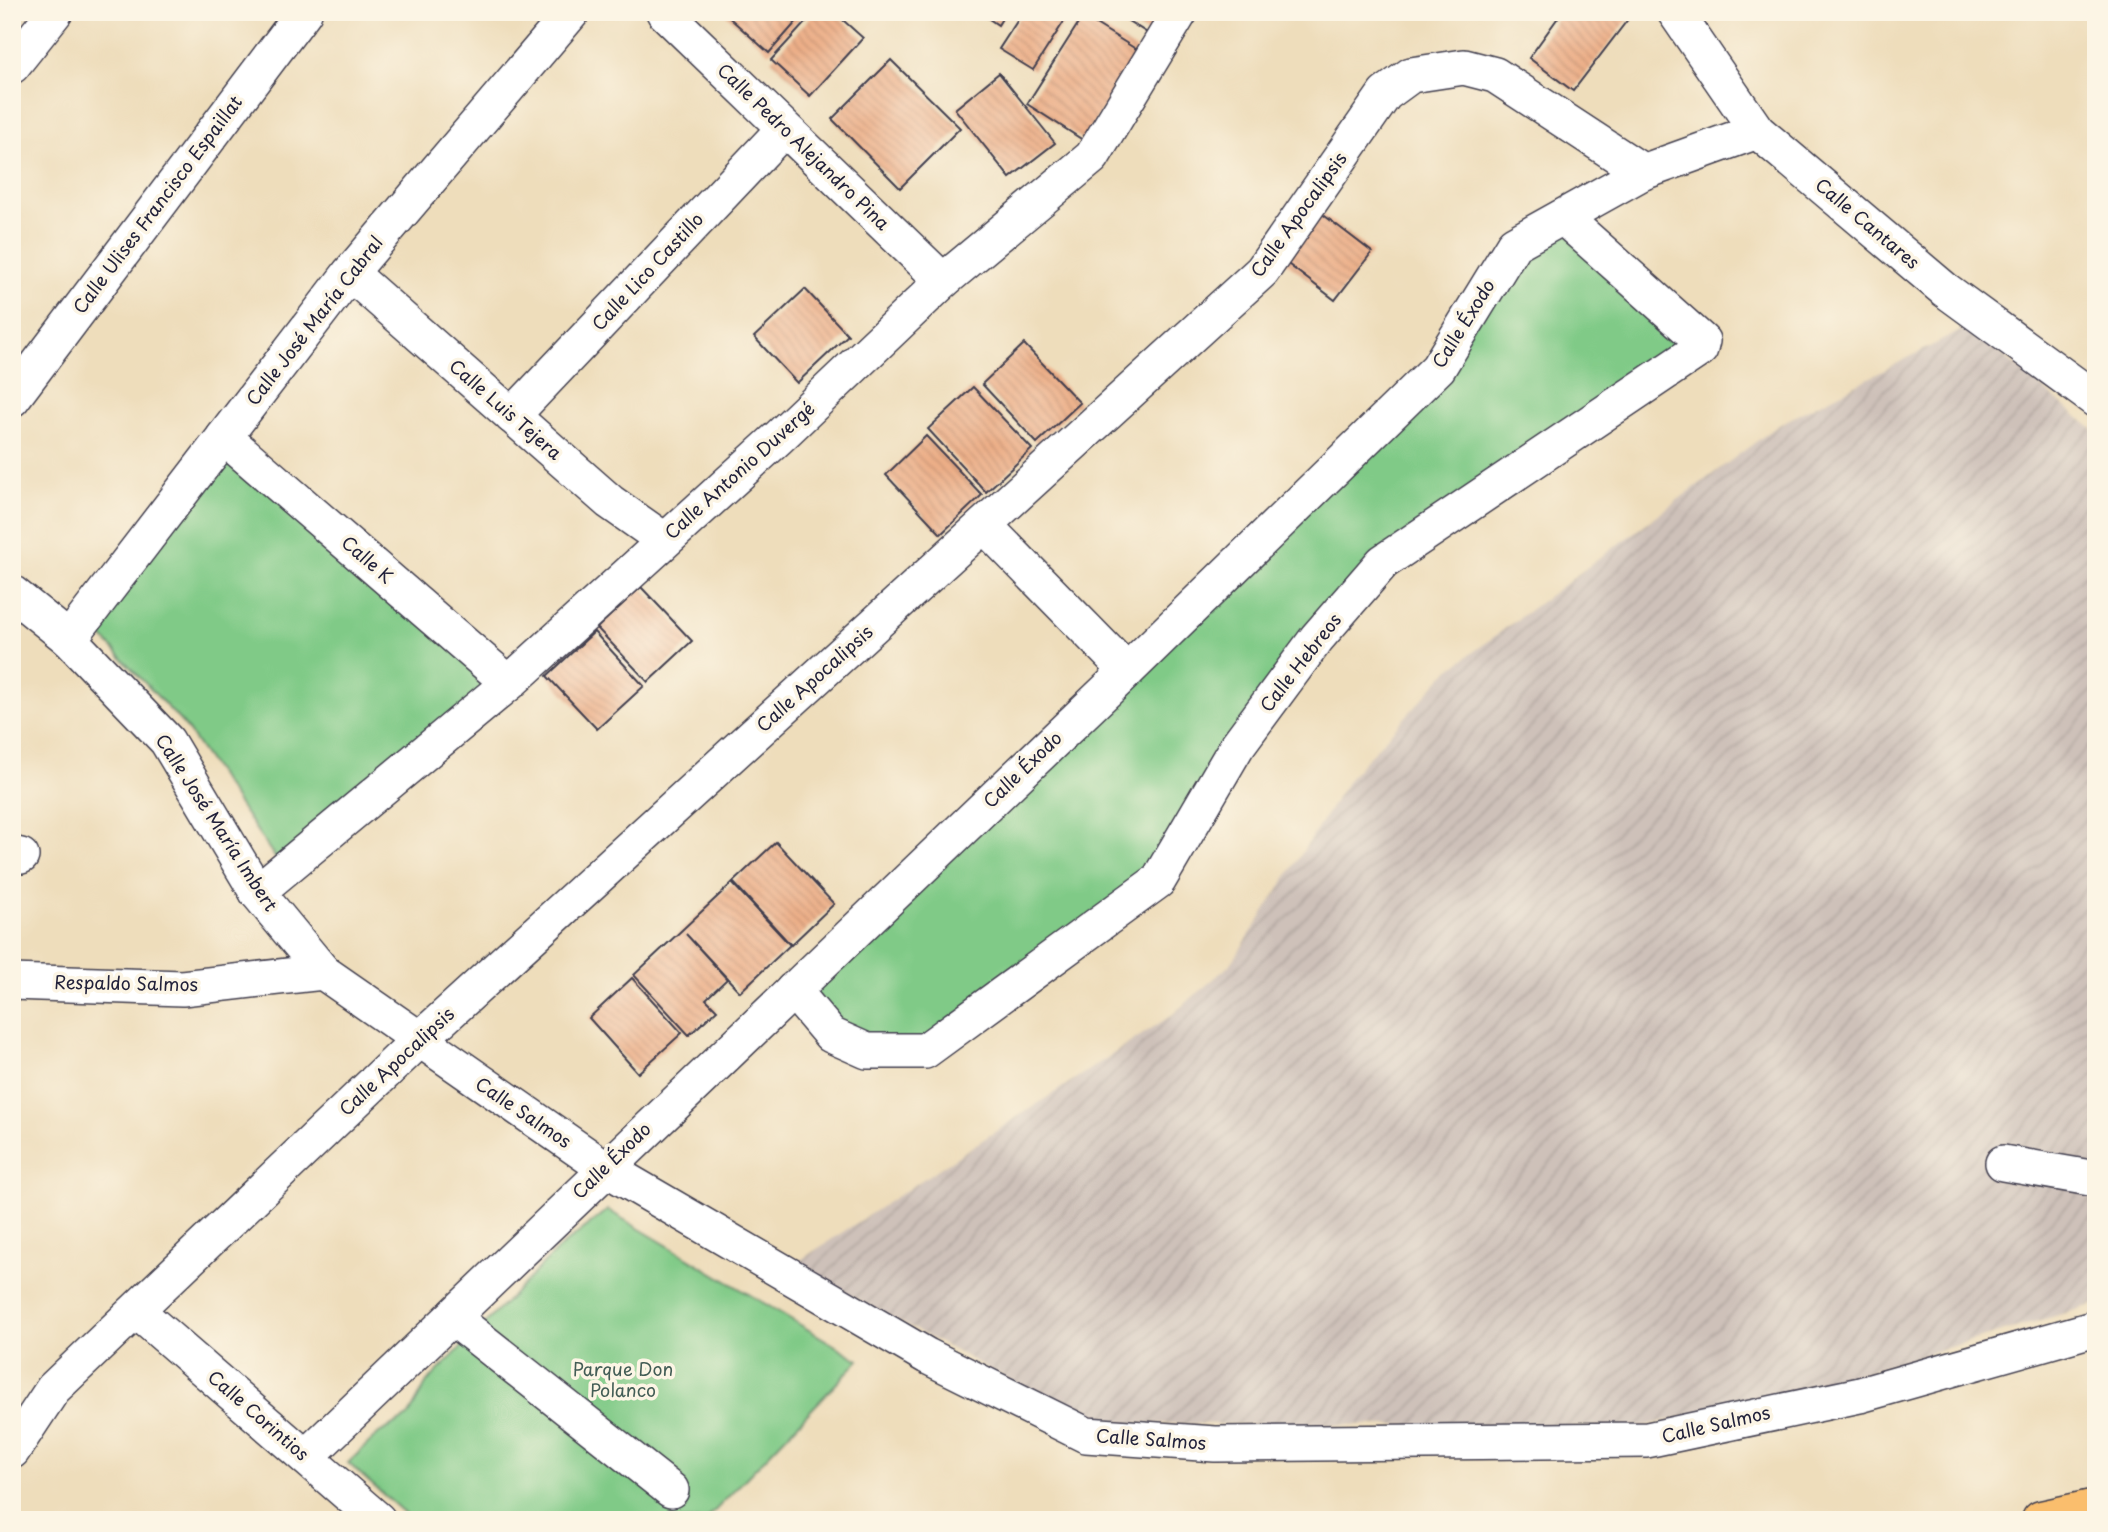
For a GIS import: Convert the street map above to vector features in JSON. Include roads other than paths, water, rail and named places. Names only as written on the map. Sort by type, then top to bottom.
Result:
[{"type":"main road","points":[[2041,1520],[2096,1508]]},
{"type":"street","points":[[12,66],[55,12]]},
{"type":"street","name":"Calle Ulises Francisco Espaillat","points":[[12,399],[304,12]]},
{"type":"street","name":"Calle José María Cabral","points":[[69,639],[350,273],[572,12]]},
{"type":"street","name":"Calle Pedro Alejandro Pina","points":[[664,12],[943,281]]},
{"type":"street","name":"Calle Antonio Duvergé","points":[[257,892],[509,683],[778,438],[943,281],[1092,158],[1180,12]]},
{"type":"street","name":"Calle Cantares","points":[[1675,12],[1757,131],[1944,289],[2096,400]]},
{"type":"street","name":"Calle Apocalipsis","points":[[12,1451],[53,1389],[138,1312],[418,1041],[1262,271],[1385,94],[1411,75],[1464,67],[1495,75],[1643,172]]},
{"type":"street","name":"Calle Lico Castillo","points":[[512,416],[784,129]]},
{"type":"street","name":"Calle Éxodo","points":[[306,1457],[1127,671],[1438,368],[1514,244],[1643,172],[1757,131]]},
{"type":"street","name":"Calle Hebreos","points":[[793,990],[831,1035],[867,1051],[925,1051],[1158,881],[1237,746],[1317,639],[1383,562],[1700,349],[1702,341],[1563,217]]},
{"type":"street","name":"Calle Luis Tejera","points":[[350,273],[610,502],[664,540]]},
{"type":"street","name":"Calle K","points":[[224,437],[509,683]]},
{"type":"street","points":[[984,525],[1127,671]]},
{"type":"street","name":"Calle José María Imbert","points":[[12,593],[69,639],[167,741],[257,892],[323,972]]},
{"type":"street","name":"Calle Salmos","points":[[323,972],[418,1041],[605,1168],[927,1356],[1086,1435],[1215,1444],[1647,1440],[1860,1395],[2096,1328]]},
{"type":"street","name":"Respaldo Salmos","points":[[12,982],[182,988],[323,972]]},
{"type":"street","points":[[2003,1163],[2096,1179]]},
{"type":"street","name":"Calle Corintios","points":[[138,1312],[378,1520]]},
{"type":"street","points":[[453,1318],[671,1490]]},
{"type":"park label","name":"Parque Don Polanco","points":[[623,1380]]}]
